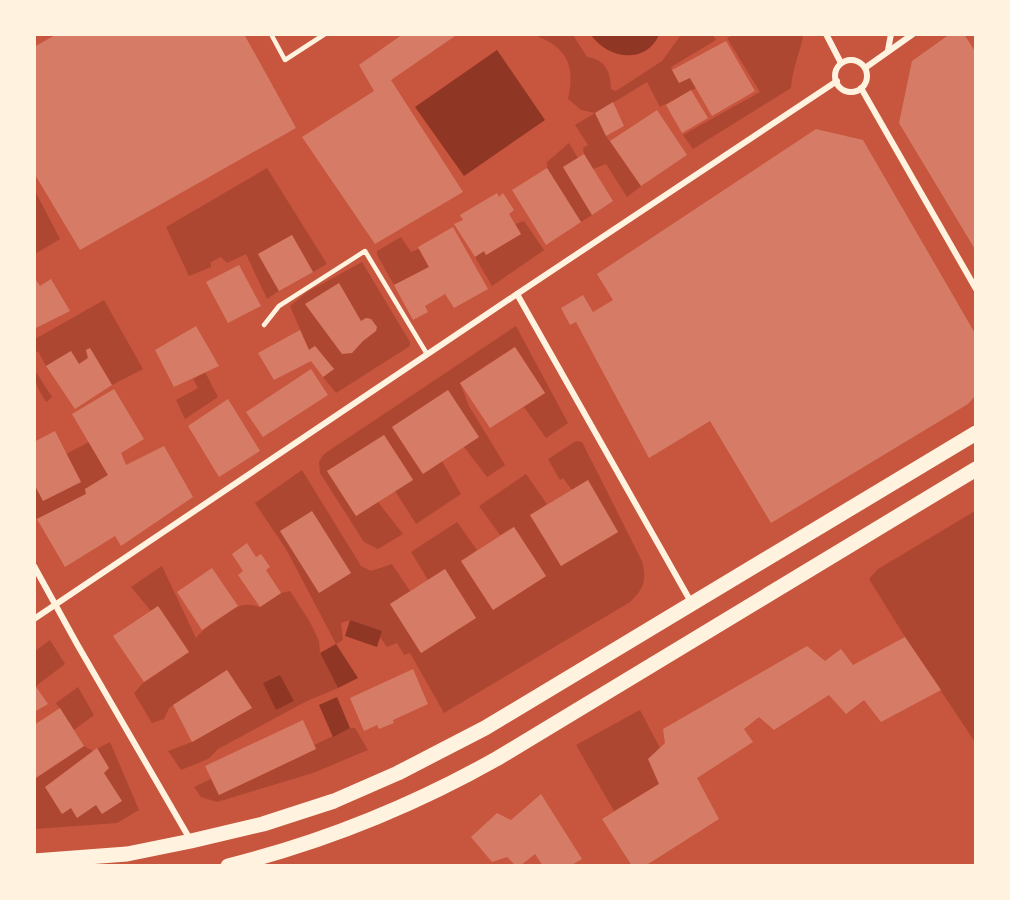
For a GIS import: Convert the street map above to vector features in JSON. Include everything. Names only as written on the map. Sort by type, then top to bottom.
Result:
[{"type":"main road","points":[[34,861],[127,854],[263,824],[334,801],[398,773],[485,728],[975,432]]},
{"type":"main road","points":[[228,866],[368,822],[457,781],[975,469]]},
{"type":"street","points":[[826,34],[841,63]]},
{"type":"street","points":[[888,50],[891,34]]},
{"type":"street","points":[[865,68],[912,34]]},
{"type":"street","points":[[856,61],[865,68],[867,76],[861,88],[852,92],[847,91],[837,81],[835,73],[841,63],[856,61]]},
{"type":"street","points":[[34,619],[837,81]]},
{"type":"street","points":[[861,88],[975,290]]},
{"type":"street","points":[[517,294],[692,603]]},
{"type":"street","points":[[34,566],[191,841]]},
{"type":"lane","points":[[271,34],[285,60],[325,34]]},
{"type":"lane","points":[[264,326],[279,306],[365,251],[428,354]]},
{"type":"shaded area","points":[[537,35],[573,35],[587,57],[598,60],[606,67],[611,89],[616,91],[662,61],[681,35],[713,35],[716,40],[671,67],[672,70],[690,78],[696,88],[660,107],[647,82],[596,113],[606,136],[641,186],[627,197],[606,164],[593,169],[584,154],[583,148],[588,145],[575,125],[595,113],[581,110],[568,99],[571,78],[567,61],[557,48]]},
{"type":"shaded area","points":[[591,35],[659,35],[653,45],[645,51],[636,55],[626,55],[607,49]]},
{"type":"shaded area","points":[[734,35],[802,35],[791,88],[693,149],[683,135],[760,92],[727,38]]},
{"type":"shaded area","points":[[497,50],[545,120],[464,176],[415,107]]},
{"type":"shaded area","points":[[569,143],[578,158],[563,167],[592,215],[581,222],[547,168],[547,162]]},
{"type":"shaded area","points":[[267,168],[327,264],[313,272],[292,235],[258,254],[279,291],[267,299],[246,254],[227,263],[221,257],[211,262],[211,267],[189,276],[166,227]]},
{"type":"shaded area","points":[[35,191],[60,239],[34,254]]},
{"type":"shaded area","points":[[524,221],[544,250],[492,286],[475,257],[484,251],[486,255],[521,234],[515,224]]},
{"type":"shaded area","points":[[401,237],[411,252],[419,249],[429,267],[394,285],[377,251]]},
{"type":"shaded area","points":[[362,262],[410,342],[410,346],[336,393],[323,377],[334,369],[315,346],[309,350],[290,306],[307,292]]},
{"type":"shaded area","points":[[104,300],[143,369],[112,385],[90,348],[86,350],[88,358],[79,364],[71,351],[46,366],[38,351],[35,353],[35,339]]},
{"type":"shaded area","points":[[516,326],[568,423],[546,438],[524,407],[545,393],[515,347],[460,383],[469,406],[505,465],[487,477],[464,447],[448,390],[392,427],[422,473],[442,461],[461,494],[416,524],[395,491],[413,479],[384,435],[327,471],[356,516],[378,502],[403,534],[378,549],[364,542],[320,473],[319,462],[324,454]]},
{"type":"shaded area","points":[[34,369],[52,397],[46,402],[37,386]]},
{"type":"shaded area","points":[[205,372],[218,397],[185,419],[176,400],[198,388],[193,379]]},
{"type":"shaded area","points":[[576,441],[582,442],[642,561],[643,584],[630,602],[444,713],[410,653],[404,655],[397,643],[387,647],[380,637],[381,631],[350,620],[341,623],[343,640],[336,644],[286,549],[255,503],[302,470],[361,566],[371,571],[392,564],[410,591],[390,604],[421,653],[476,618],[445,569],[428,580],[411,552],[457,522],[477,550],[461,561],[493,610],[546,576],[514,527],[500,535],[479,506],[526,474],[547,504],[531,515],[561,566],[618,532],[588,481],[572,490],[563,478],[560,480],[548,459]]},
{"type":"shaded area","points":[[89,442],[108,475],[85,489],[86,494],[37,519],[34,484],[66,454]]},
{"type":"shaded area","points":[[975,511],[975,742],[869,579],[878,569]]},
{"type":"shaded area","points":[[162,566],[196,638],[212,623],[233,609],[247,605],[260,607],[281,593],[290,591],[310,622],[319,641],[320,653],[338,688],[305,702],[218,749],[208,759],[181,770],[168,751],[192,742],[252,708],[227,670],[169,708],[164,719],[152,723],[134,693],[144,682],[189,652],[158,606],[151,611],[131,587]]},
{"type":"shaded area","points":[[350,620],[382,631],[377,647],[345,636]]},
{"type":"shaded area","points":[[50,640],[65,664],[36,686],[35,651]]},
{"type":"shaded area","points":[[336,644],[358,678],[338,688],[320,653]]},
{"type":"shaded area","points":[[280,675],[294,701],[276,710],[263,683]]},
{"type":"shaded area","points":[[78,687],[94,715],[74,730],[56,703]]},
{"type":"shaded area","points":[[337,697],[350,728],[333,737],[319,705]]},
{"type":"shaded area","points":[[640,710],[660,748],[659,784],[614,811],[576,745]]},
{"type":"shaded area","points":[[350,728],[355,728],[368,750],[313,773],[217,802],[201,797],[194,787],[211,779],[219,795],[316,749],[314,745]]},
{"type":"shaded area","points":[[110,742],[139,810],[117,823],[35,829],[35,779],[84,746],[93,751]]},
{"type":"building","points":[[57,34],[244,34],[296,128],[80,250],[34,173],[34,47]]},
{"type":"building","points":[[403,34],[458,34],[391,80],[463,192],[375,244],[302,137],[374,91],[359,65]]},
{"type":"building","points":[[950,34],[964,34],[976,53],[976,251],[899,123],[912,61]]},
{"type":"building","points":[[726,41],[755,91],[712,116],[690,78],[679,83],[672,70]]},
{"type":"building","points":[[691,90],[708,118],[682,133],[666,105]]},
{"type":"building","points":[[613,102],[624,126],[606,136],[595,113]]},
{"type":"building","points":[[657,110],[687,155],[641,186],[610,141]]},
{"type":"building","points":[[816,129],[863,140],[976,335],[976,395],[968,404],[771,523],[710,421],[649,458],[576,322],[570,325],[561,308],[583,295],[593,312],[613,300],[597,274]]},
{"type":"building","points":[[584,154],[613,201],[592,215],[563,167]]},
{"type":"building","points":[[547,168],[581,222],[546,245],[512,190]]},
{"type":"building","points":[[497,193],[499,197],[503,193],[514,210],[509,214],[521,234],[486,255],[484,251],[475,257],[454,224],[463,220],[460,215]]},
{"type":"building","points":[[453,227],[488,289],[454,308],[445,294],[425,306],[428,312],[413,320],[394,285],[429,267],[418,247]]},
{"type":"building","points":[[292,235],[313,272],[279,291],[258,254]]},
{"type":"building","points":[[239,265],[261,306],[228,323],[206,282]]},
{"type":"building","points":[[34,277],[40,286],[51,279],[70,311],[34,329]]},
{"type":"building","points":[[339,283],[361,321],[366,318],[371,319],[377,327],[376,331],[352,353],[342,354],[305,304]]},
{"type":"building","points":[[196,326],[219,366],[174,387],[155,350]]},
{"type":"building","points":[[300,330],[309,350],[315,346],[334,369],[323,377],[311,361],[274,380],[258,353]]},
{"type":"building","points":[[515,347],[545,393],[490,428],[460,383]]},
{"type":"building","points":[[90,348],[112,385],[75,409],[46,366],[71,351],[79,364],[88,358],[86,350]]},
{"type":"building","points":[[311,369],[328,395],[263,437],[246,412]]},
{"type":"building","points":[[114,389],[144,439],[121,453],[126,465],[164,446],[193,497],[121,546],[115,536],[65,567],[37,519],[86,494],[85,489],[108,475],[72,414]]},
{"type":"building","points":[[448,390],[479,437],[423,474],[392,427]]},
{"type":"building","points":[[228,399],[260,451],[219,477],[188,426]]},
{"type":"building","points":[[55,431],[81,482],[43,501],[34,484],[34,442]]},
{"type":"building","points":[[384,435],[413,480],[356,516],[327,471]]},
{"type":"building","points":[[588,480],[618,532],[561,566],[530,515]]},
{"type":"building","points":[[312,511],[351,573],[319,593],[280,531]]},
{"type":"building","points":[[514,527],[546,576],[493,610],[461,561]]},
{"type":"building","points":[[247,543],[256,557],[261,554],[270,567],[266,570],[281,593],[260,607],[238,575],[243,571],[232,554]]},
{"type":"building","points":[[212,568],[238,606],[202,630],[177,592]]},
{"type":"building","points":[[445,569],[476,618],[421,653],[390,604]]},
{"type":"building","points":[[158,606],[189,652],[144,682],[113,636]]},
{"type":"building","points":[[905,637],[941,690],[881,722],[864,700],[846,714],[829,695],[774,730],[759,717],[744,729],[753,742],[697,778],[719,819],[645,866],[632,866],[602,819],[659,784],[648,759],[665,743],[663,729],[807,646],[825,661],[841,649],[853,665]]},
{"type":"building","points":[[413,669],[428,704],[393,720],[394,723],[379,729],[377,725],[364,731],[350,698]]},
{"type":"building","points":[[227,670],[252,708],[192,742],[173,705]]},
{"type":"building","points":[[34,684],[48,704],[34,712]]},
{"type":"building","points":[[60,708],[84,746],[34,779],[34,725]]},
{"type":"building","points":[[303,720],[316,749],[219,795],[205,766]]},
{"type":"building","points":[[97,748],[109,768],[104,773],[122,801],[102,814],[96,805],[77,818],[71,808],[62,814],[45,787]]},
{"type":"building","points":[[541,794],[582,859],[570,866],[543,866],[535,854],[520,866],[516,866],[507,857],[492,862],[471,837],[497,813],[511,820]]}]
